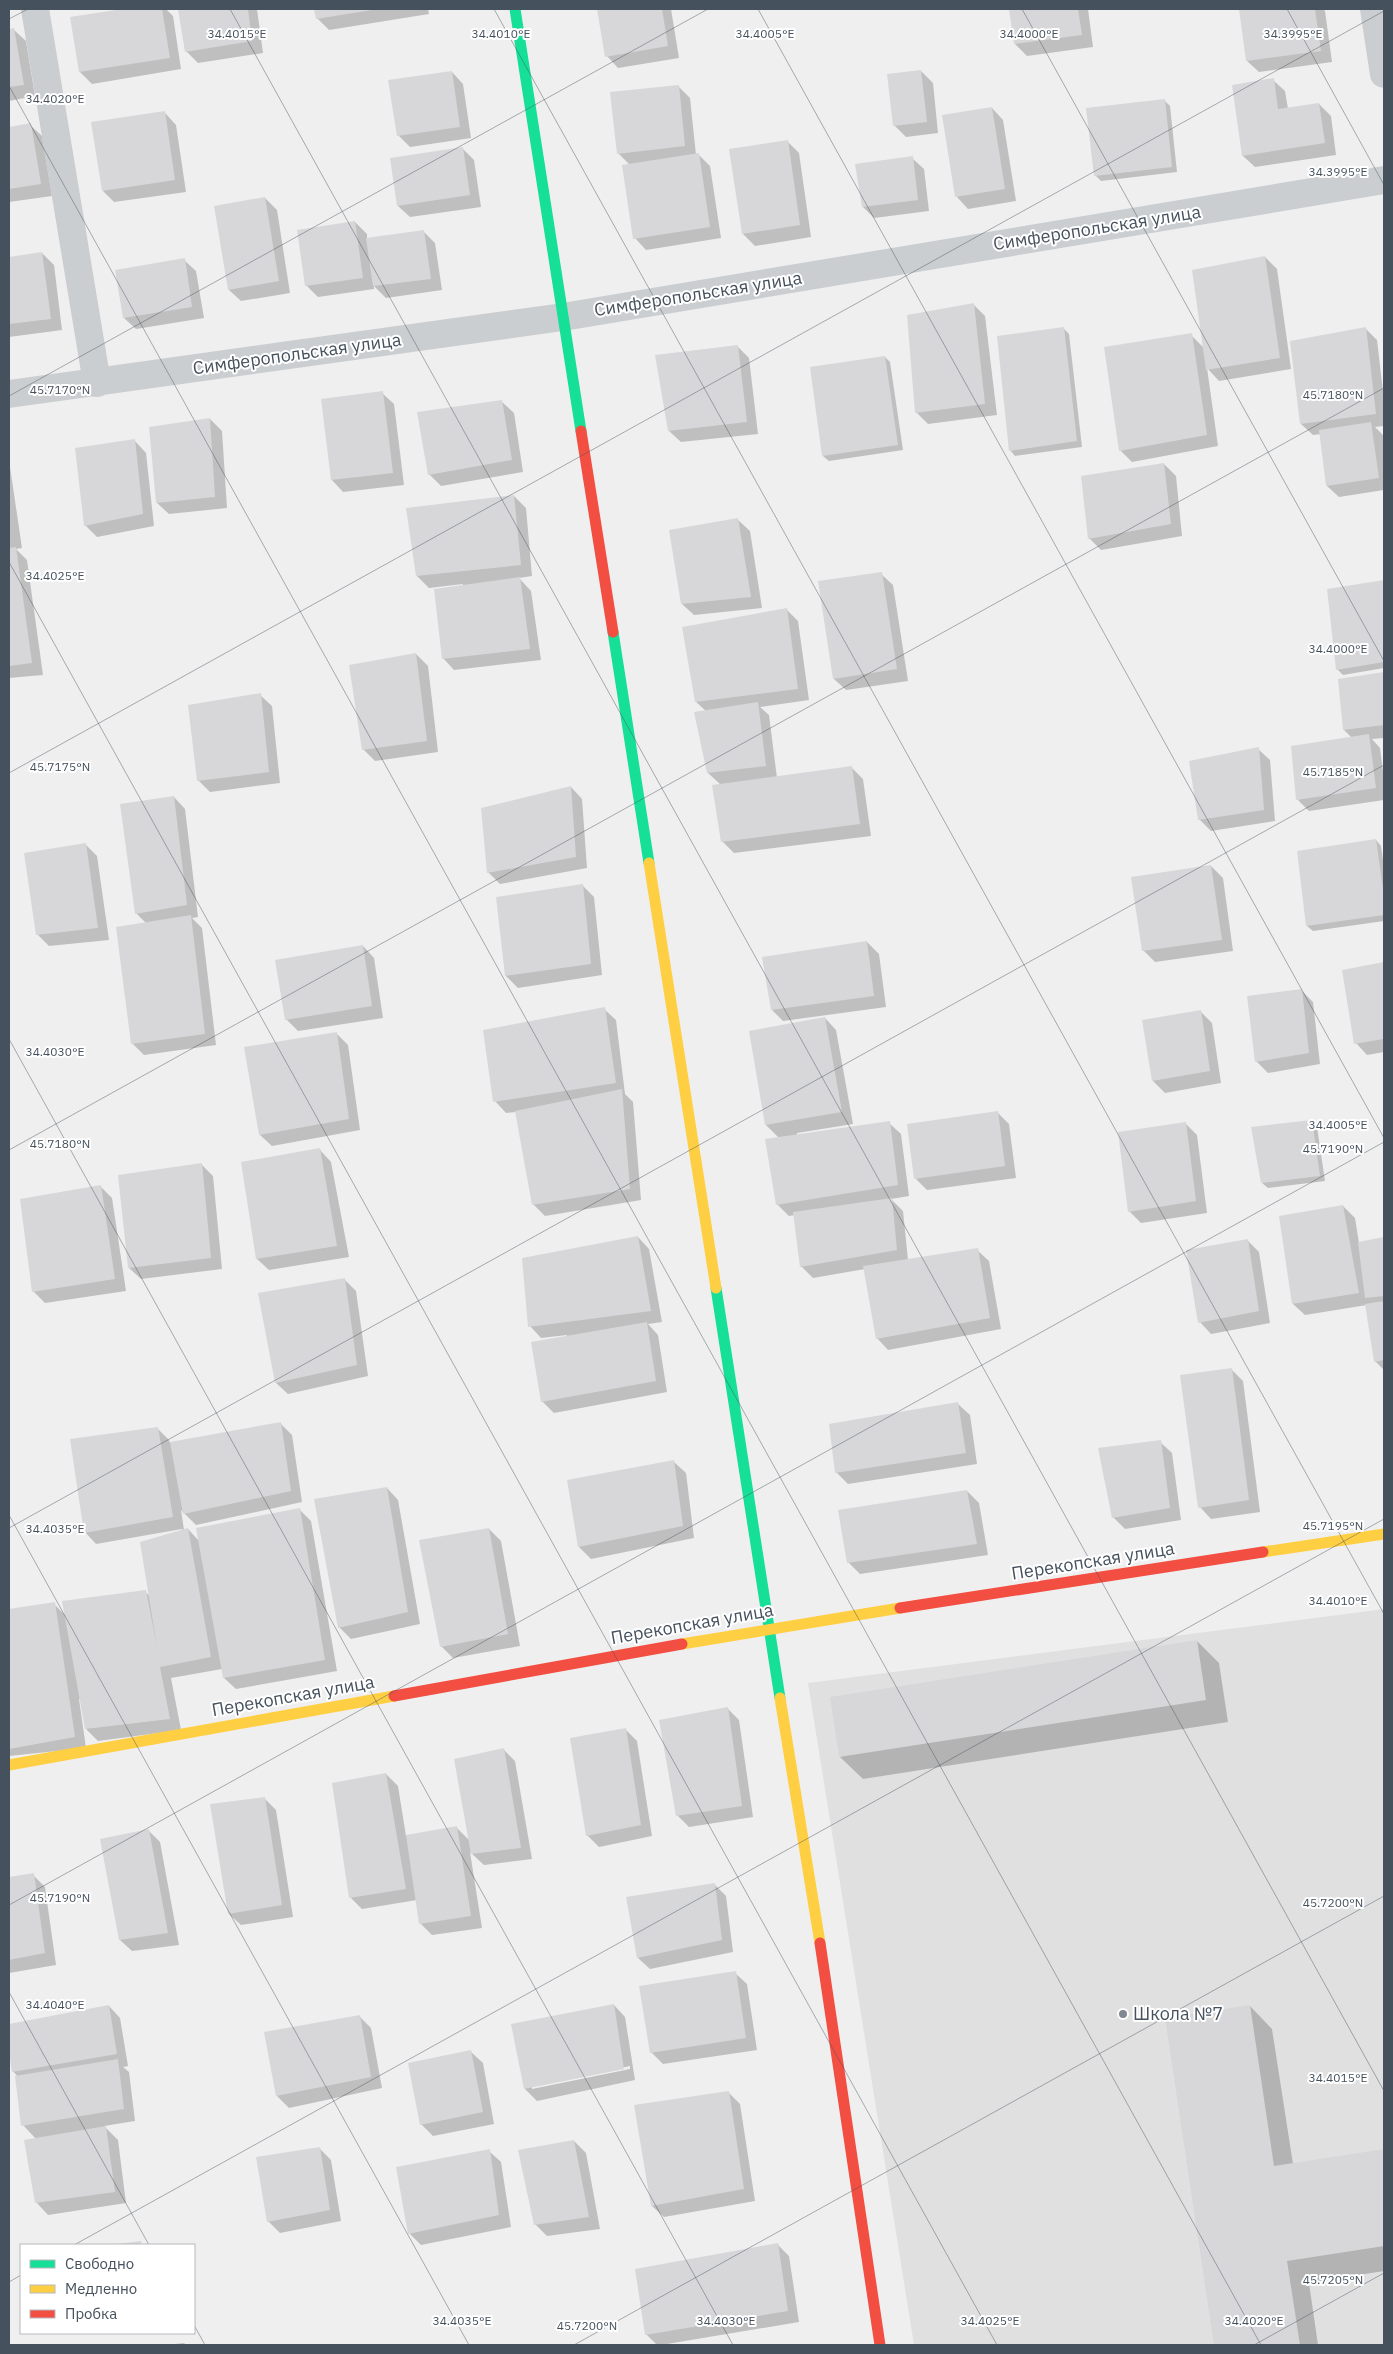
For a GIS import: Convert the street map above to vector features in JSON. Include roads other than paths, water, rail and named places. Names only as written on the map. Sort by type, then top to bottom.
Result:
[{"type":"main road","points":[[515,9],[834,2032],[880,2345]]},
{"type":"main road","name":"Перекопская улица","points":[[9,1765],[769,1628],[1384,1534]]},
{"type":"street","points":[[36,9],[97,383]]},
{"type":"street","points":[[1374,9],[1384,74]]},
{"type":"street","name":"Симферопольская улица","points":[[9,394],[563,317],[1384,180]]},
{"type":"place","name":"Школа №7","points":[[1123,2014]]}]
